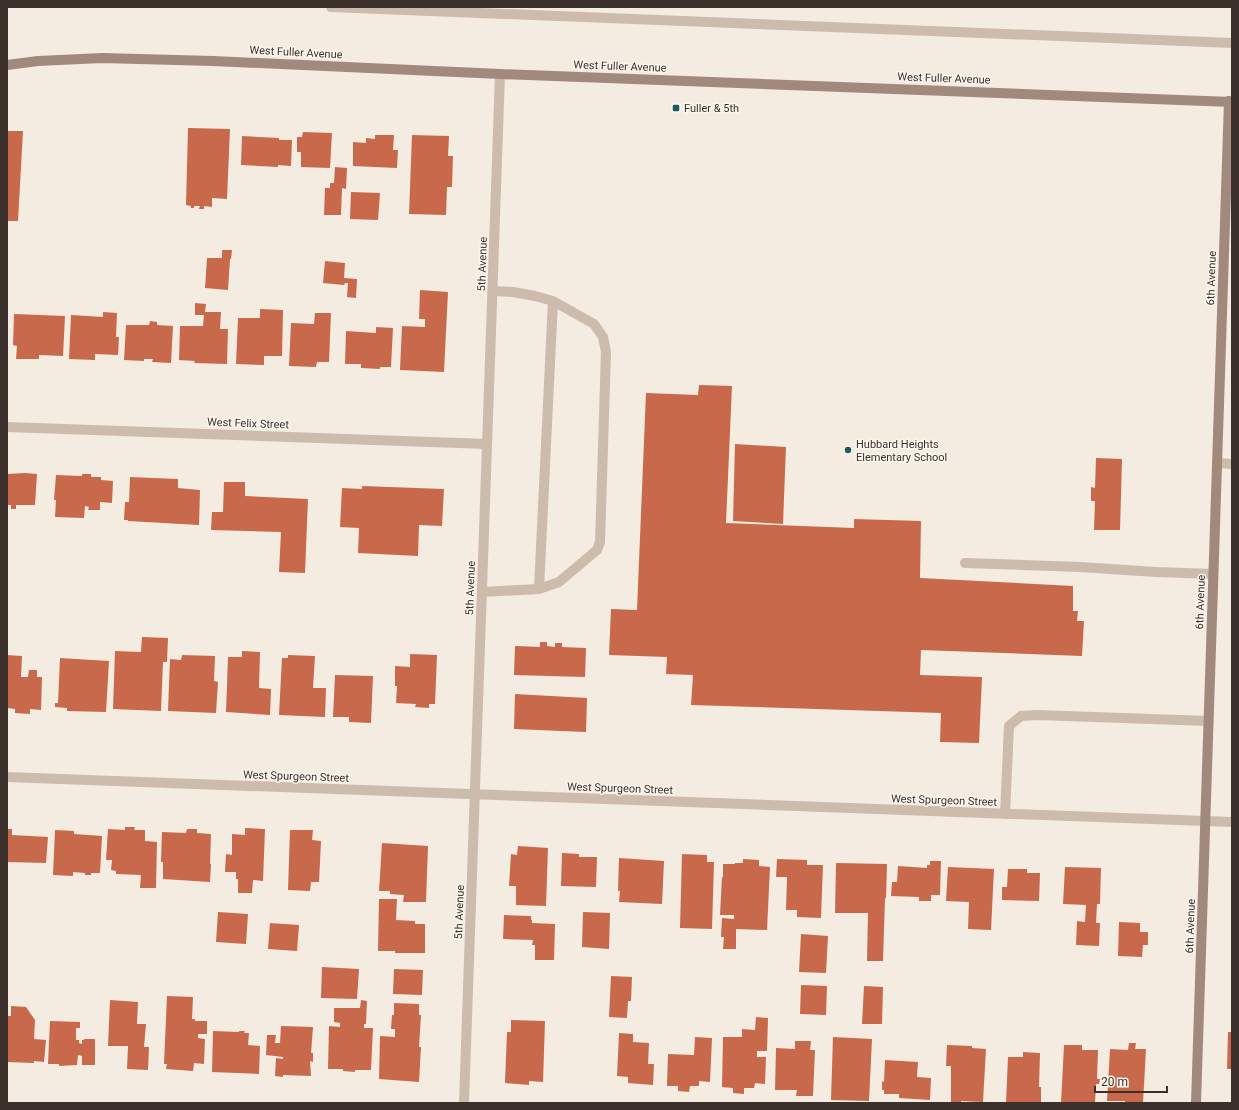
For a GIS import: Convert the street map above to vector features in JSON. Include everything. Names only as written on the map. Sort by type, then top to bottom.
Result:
[{"type":"street","points":[[331,7],[1232,43]]},
{"type":"street","name":"West Fuller Avenue","points":[[7,65],[38,61],[102,58],[213,61],[500,74],[1230,101]]},
{"type":"street","name":"5th Avenue","points":[[464,1103],[500,74]]},
{"type":"street","name":"6th Avenue","points":[[1196,1103],[1230,101]]},
{"type":"street","points":[[482,592],[539,589],[559,582],[597,550],[600,542],[606,352],[603,337],[594,324],[552,301],[513,292],[493,291]]},
{"type":"street","points":[[539,589],[552,301]]},
{"type":"street","name":"West Felix Street","points":[[7,426],[487,444]]},
{"type":"street","points":[[1217,463],[1232,464]]},
{"type":"street","points":[[965,563],[1213,574]]},
{"type":"street","points":[[1005,814],[1009,726],[1021,716],[1037,715],[1208,721]]},
{"type":"street","name":"West Spurgeon Street","points":[[7,777],[1232,822]]},
{"type":"building","points":[[188,128],[230,129],[227,199],[212,198],[212,207],[204,206],[204,209],[199,209],[200,206],[194,206],[194,208],[191,208],[191,206],[186,205]]},
{"type":"building","points":[[7,131],[23,131],[18,221],[7,221]]},
{"type":"building","points":[[303,132],[332,133],[330,168],[301,167],[301,152],[297,152],[297,137],[302,137]]},
{"type":"building","points":[[375,135],[394,135],[393,150],[398,150],[397,168],[353,166],[353,142],[366,143],[366,138],[375,139]]},
{"type":"building","points":[[412,135],[449,136],[448,156],[453,156],[452,187],[447,187],[446,215],[409,214]]},
{"type":"building","points":[[242,136],[292,140],[291,166],[278,165],[278,167],[241,165]]},
{"type":"building","points":[[335,167],[347,168],[346,189],[342,188],[341,215],[324,215],[325,188],[330,188],[330,183],[334,183]]},
{"type":"building","points":[[351,192],[380,193],[378,220],[350,219]]},
{"type":"building","points":[[222,250],[232,250],[228,290],[205,288],[207,258],[222,258]]},
{"type":"building","points":[[325,261],[345,263],[344,278],[357,279],[356,298],[347,297],[348,283],[345,283],[344,285],[323,283]]},
{"type":"building","points":[[420,290],[448,292],[444,372],[400,370],[402,326],[425,327],[425,319],[419,319]]},
{"type":"building","points":[[195,303],[206,304],[205,312],[221,312],[220,329],[228,329],[227,364],[194,363],[195,361],[179,360],[180,326],[203,326],[204,315],[195,315]]},
{"type":"building","points":[[260,309],[283,310],[282,356],[264,356],[264,365],[236,364],[238,318],[260,318]]},
{"type":"building","points":[[103,312],[117,313],[116,337],[119,337],[118,355],[95,354],[95,360],[69,359],[71,315],[103,317]]},
{"type":"building","points":[[315,313],[331,313],[329,362],[317,362],[316,367],[289,366],[291,323],[314,324]]},
{"type":"building","points":[[14,314],[65,316],[63,356],[39,355],[39,359],[16,359],[17,346],[13,345]]},
{"type":"building","points":[[150,321],[157,322],[157,325],[173,326],[171,363],[152,362],[153,359],[144,359],[144,361],[124,360],[126,325],[149,325]]},
{"type":"building","points":[[376,327],[393,328],[391,367],[380,367],[380,369],[361,368],[361,364],[345,364],[346,331],[376,333]]},
{"type":"building","points":[[699,385],[732,386],[726,523],[854,528],[854,519],[921,521],[920,578],[1073,586],[1073,611],[1078,611],[1077,621],[1084,621],[1082,656],[921,650],[920,675],[982,677],[979,743],[940,742],[941,713],[691,705],[693,675],[666,674],[667,657],[609,655],[611,609],[637,610],[646,393],[698,395]]},
{"type":"building","points":[[735,444],[786,447],[783,524],[733,521]]},
{"type":"building","points":[[1096,458],[1122,459],[1120,530],[1094,530],[1095,501],[1091,501],[1091,487],[1095,488]]},
{"type":"building","points":[[7,474],[37,474],[35,505],[16,505],[16,509],[11,509],[11,505],[7,505]]},
{"type":"building","points":[[82,474],[91,474],[91,477],[101,477],[101,480],[113,481],[112,503],[100,502],[100,510],[88,510],[89,507],[85,506],[84,518],[55,517],[56,500],[54,500],[56,475],[82,476]]},
{"type":"building","points":[[130,477],[178,479],[178,488],[200,490],[199,525],[124,520],[125,502],[129,502]]},
{"type":"building","points":[[224,482],[245,482],[245,496],[308,499],[305,573],[279,572],[281,532],[211,530],[212,512],[223,512]]},
{"type":"building","points":[[362,486],[444,489],[442,526],[419,525],[418,556],[358,553],[359,528],[340,527],[342,488],[362,489]]},
{"type":"building","points":[[142,637],[168,638],[167,662],[163,662],[161,711],[113,709],[115,651],[141,652]]},
{"type":"building","points":[[540,642],[547,642],[547,646],[555,647],[555,643],[562,643],[562,647],[586,648],[585,677],[514,675],[515,646],[540,647]]},
{"type":"building","points":[[242,651],[260,652],[259,688],[271,689],[270,715],[226,712],[228,657],[242,657]]},
{"type":"building","points":[[410,654],[437,655],[435,704],[429,704],[429,708],[415,707],[416,704],[396,703],[397,686],[395,686],[395,666],[410,667]]},
{"type":"building","points":[[7,655],[22,656],[21,677],[28,677],[29,670],[37,670],[37,677],[42,677],[41,710],[30,709],[30,714],[15,713],[15,709],[7,708]]},
{"type":"building","points":[[182,655],[215,656],[214,681],[218,682],[216,713],[168,711],[170,659],[181,660]]},
{"type":"building","points":[[288,655],[315,656],[313,688],[326,688],[325,717],[279,715],[282,658],[288,658]]},
{"type":"building","points":[[60,658],[109,661],[106,712],[67,711],[67,708],[55,707],[55,703],[58,703]]},
{"type":"building","points":[[335,675],[373,676],[371,723],[349,722],[349,717],[333,717]]},
{"type":"building","points":[[515,694],[587,698],[586,732],[514,729]]},
{"type":"building","points":[[125,827],[135,827],[134,830],[145,830],[145,841],[157,842],[156,888],[140,888],[141,875],[116,874],[116,871],[111,870],[112,860],[106,860],[108,829],[125,830]]},
{"type":"building","points":[[245,828],[265,829],[263,881],[253,880],[252,893],[238,893],[238,879],[236,879],[236,872],[225,872],[226,854],[232,855],[232,834],[245,835]]},
{"type":"building","points":[[7,829],[12,829],[12,835],[48,837],[46,863],[7,862]]},
{"type":"building","points":[[187,829],[197,829],[197,833],[211,834],[210,882],[163,879],[163,862],[161,862],[162,832],[186,833]]},
{"type":"building","points":[[55,830],[74,831],[74,834],[102,836],[100,873],[85,875],[85,873],[73,872],[73,876],[53,875]]},
{"type":"building","points":[[290,830],[313,830],[312,840],[321,841],[319,882],[311,882],[310,891],[288,890]]},
{"type":"building","points":[[382,843],[428,846],[426,902],[403,902],[404,895],[390,894],[390,891],[379,891]]},
{"type":"building","points":[[518,846],[548,848],[546,906],[516,905],[516,886],[509,886],[511,854],[517,855]]},
{"type":"building","points":[[562,853],[579,854],[579,857],[597,857],[596,887],[561,886]]},
{"type":"building","points":[[682,854],[707,855],[707,862],[714,862],[712,929],[680,928]]},
{"type":"building","points":[[619,858],[664,861],[662,904],[619,902]]},
{"type":"building","points":[[743,859],[759,860],[759,866],[770,867],[767,930],[736,929],[736,949],[723,949],[724,937],[721,937],[722,918],[734,919],[734,915],[720,915],[723,864],[743,863]]},
{"type":"building","points":[[777,859],[807,860],[807,865],[823,865],[821,918],[797,917],[797,910],[786,910],[787,877],[776,877]]},
{"type":"building","points":[[930,861],[941,861],[940,895],[931,895],[931,901],[919,901],[919,897],[891,896],[892,882],[897,882],[898,866],[927,868],[927,865],[930,865]]},
{"type":"building","points":[[836,863],[887,864],[883,961],[867,961],[868,913],[835,913]]},
{"type":"building","points":[[948,867],[994,869],[991,930],[968,929],[969,902],[946,901]]},
{"type":"building","points":[[1065,867],[1101,868],[1100,904],[1097,904],[1096,923],[1100,923],[1099,946],[1076,945],[1077,921],[1085,922],[1086,905],[1063,904]]},
{"type":"building","points":[[1008,869],[1027,869],[1027,873],[1040,873],[1039,901],[1002,900],[1002,887],[1007,887]]},
{"type":"building","points":[[379,899],[397,899],[396,920],[415,921],[415,924],[425,924],[425,953],[395,953],[395,951],[378,951]]},
{"type":"building","points":[[218,912],[248,914],[246,944],[216,942]]},
{"type":"building","points":[[583,912],[610,913],[609,949],[582,947]]},
{"type":"building","points":[[504,915],[531,916],[532,923],[555,924],[554,960],[535,960],[535,945],[532,945],[533,940],[503,939]]},
{"type":"building","points":[[1119,922],[1140,923],[1140,932],[1148,932],[1148,945],[1143,945],[1142,957],[1118,956]]},
{"type":"building","points":[[270,923],[299,925],[297,951],[268,949]]},
{"type":"building","points":[[801,934],[828,936],[826,973],[799,972]]},
{"type":"building","points":[[322,967],[359,969],[357,999],[321,998]]},
{"type":"building","points":[[394,969],[423,970],[422,995],[393,994]]},
{"type":"building","points":[[611,976],[632,977],[631,1001],[628,1001],[627,1018],[609,1017]]},
{"type":"building","points":[[801,985],[827,986],[826,1015],[800,1014]]},
{"type":"building","points":[[864,986],[883,987],[882,1024],[862,1024]]},
{"type":"building","points":[[167,996],[193,997],[192,1019],[195,1019],[195,1021],[207,1021],[207,1034],[198,1034],[198,1038],[205,1039],[204,1064],[194,1063],[193,1071],[166,1069],[167,1064],[164,1064]]},
{"type":"building","points":[[110,1000],[138,1002],[137,1024],[146,1024],[144,1047],[149,1047],[148,1070],[127,1069],[128,1046],[108,1046]]},
{"type":"building","points":[[361,1000],[367,1001],[366,1024],[364,1024],[364,1028],[373,1028],[371,1070],[355,1070],[355,1072],[343,1071],[343,1069],[328,1069],[329,1026],[340,1027],[340,1023],[334,1022],[334,1008],[360,1008]]},
{"type":"building","points":[[394,1003],[419,1004],[419,1015],[421,1015],[419,1047],[421,1047],[419,1082],[379,1079],[380,1036],[395,1037],[395,1029],[391,1029],[392,1015],[394,1015]]},
{"type":"building","points":[[11,1006],[26,1007],[35,1020],[34,1039],[46,1040],[44,1062],[7,1062],[7,1016],[11,1016]]},
{"type":"building","points":[[756,1017],[768,1018],[767,1051],[757,1051],[757,1057],[766,1057],[765,1084],[755,1083],[754,1088],[744,1088],[744,1094],[733,1093],[733,1088],[722,1087],[723,1037],[742,1037],[742,1029],[755,1030]]},
{"type":"building","points":[[511,1020],[545,1021],[543,1082],[529,1081],[529,1085],[505,1083],[507,1032],[511,1032]]},
{"type":"building","points":[[50,1021],[80,1022],[80,1028],[76,1028],[76,1040],[79,1040],[79,1043],[82,1044],[82,1040],[84,1039],[95,1039],[95,1065],[82,1065],[82,1056],[78,1055],[77,1065],[59,1066],[59,1064],[48,1064]]},
{"type":"building","points":[[281,1026],[313,1027],[311,1053],[313,1053],[313,1062],[310,1061],[311,1076],[275,1076],[276,1058],[283,1059],[283,1057],[266,1055],[267,1035],[276,1035],[275,1043],[280,1043]]},
{"type":"building","points":[[213,1031],[245,1031],[244,1033],[249,1033],[248,1045],[260,1046],[259,1074],[212,1072]]},
{"type":"building","points":[[1228,1032],[1232,1032],[1232,1069],[1227,1069]]},
{"type":"building","points":[[619,1033],[633,1034],[633,1042],[649,1043],[648,1064],[654,1064],[653,1085],[628,1083],[628,1077],[617,1076]]},
{"type":"building","points":[[695,1037],[712,1038],[710,1082],[699,1081],[699,1086],[690,1086],[689,1092],[678,1091],[678,1086],[667,1086],[668,1054],[694,1055]]},
{"type":"building","points":[[833,1037],[872,1039],[869,1101],[831,1100]]},
{"type":"building","points":[[795,1041],[811,1041],[810,1050],[815,1050],[813,1096],[796,1096],[797,1090],[775,1090],[776,1048],[795,1049]]},
{"type":"building","points":[[1129,1043],[1136,1043],[1135,1049],[1146,1049],[1143,1103],[1107,1101],[1110,1049],[1128,1050]]},
{"type":"building","points":[[947,1045],[972,1046],[972,1048],[986,1049],[983,1102],[951,1102],[951,1066],[946,1066]]},
{"type":"building","points":[[1064,1045],[1082,1045],[1082,1050],[1098,1050],[1097,1079],[1100,1079],[1099,1084],[1096,1084],[1095,1103],[1061,1103]]},
{"type":"building","points":[[1023,1052],[1040,1053],[1039,1087],[1041,1087],[1041,1103],[1006,1103],[1008,1057],[1023,1057]]},
{"type":"building","points":[[885,1060],[918,1062],[917,1077],[931,1078],[930,1100],[899,1098],[899,1094],[884,1094],[884,1090],[882,1090],[882,1081],[884,1082]]},
{"type":"place","name":"Fuller & 5th","points":[[676,108]]},
{"type":"place","name":"Hubbard Heights Elementary School","points":[[848,450]]}]
